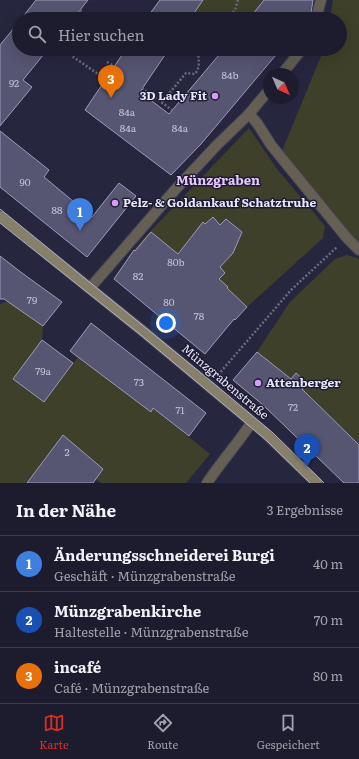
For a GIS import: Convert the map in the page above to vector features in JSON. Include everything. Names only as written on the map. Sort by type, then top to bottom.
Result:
[{"type":"main road","name":"Münzgrabenstraße","points":[[0,216],[150,337],[252,422],[317,483]]},
{"type":"street","points":[[318,12],[321,0]]},
{"type":"street","points":[[287,68],[296,56]]},
{"type":"street","points":[[90,288],[174,191],[217,145],[249,114],[263,97]]},
{"type":"street","points":[[249,114],[257,123],[270,145],[347,238],[359,250]]},
{"type":"street","points":[[206,483],[252,422]]},
{"type":"path","points":[[232,12],[235,10],[238,0]]},
{"type":"path","points":[[72,56],[98,74]]},
{"type":"path","points":[[162,102],[186,73],[195,74],[199,67],[198,56]]},
{"type":"path","points":[[106,62],[114,66]]},
{"type":"path","points":[[142,88],[172,110]]},
{"type":"path","points":[[220,372],[291,290],[347,238]]},
{"type":"green space","points":[[203,0],[264,0],[255,12],[195,12]]},
{"type":"green space","points":[[333,0],[359,0],[359,243],[351,236],[301,179],[282,151],[321,56],[347,56],[347,12],[331,12]]},
{"type":"green space","points":[[249,128],[277,169],[325,226],[323,238],[247,307],[232,293],[220,305],[235,320],[226,328],[184,292],[242,232],[227,219],[220,225],[213,217],[193,235],[172,261],[171,281],[134,250]]},
{"type":"green space","points":[[347,255],[359,260],[359,445],[302,389],[307,384],[297,373],[291,379],[257,352],[290,302],[335,259]]},
{"type":"green space","points":[[8,301],[43,326],[42,340],[13,379],[44,402],[78,357],[151,411],[153,408],[210,454],[186,483],[101,483],[96,479],[103,469],[63,435],[27,483],[0,483],[0,304]]},
{"type":"building","points":[[36,0],[88,0],[79,12],[27,12]]},
{"type":"building","points":[[160,0],[203,0],[195,12],[151,12]]},
{"type":"building","points":[[264,0],[313,0],[311,12],[255,12]]},
{"type":"building","points":[[12,30],[12,56],[42,56],[23,80],[32,87],[0,126],[0,45]]},
{"type":"building","points":[[121,56],[164,56],[140,92],[169,114],[218,56],[275,56],[265,68],[263,68],[263,70],[201,144],[171,175],[85,110]]},
{"type":"building","points":[[0,131],[49,170],[44,177],[92,217],[119,183],[136,196],[87,257],[0,187]]},
{"type":"building","points":[[213,217],[220,225],[226,219],[242,232],[233,253],[220,267],[225,273],[219,279],[247,307],[235,320],[234,319],[205,354],[114,279],[134,250],[135,251],[151,232],[178,254],[203,222],[205,224]]},
{"type":"building","points":[[0,256],[62,302],[43,326],[4,299],[0,299]]},
{"type":"building","points":[[91,323],[206,413],[189,436],[153,408],[151,412],[70,351]]},
{"type":"building","points":[[42,340],[73,363],[44,402],[13,379]]},
{"type":"building","points":[[257,352],[291,379],[296,373],[308,384],[302,389],[359,445],[359,483],[344,483],[263,405],[233,380]]},
{"type":"building","points":[[63,435],[103,469],[93,483],[27,483]]},
{"type":"tram line","points":[[0,209],[273,433],[324,483]]},
{"type":"tram line","points":[[0,223],[142,336],[266,440],[310,483]]},
{"type":"place","name":"3D Lady Fit","points":[[215,96]]},
{"type":"place","name":"incafé","points":[[111,98]]},
{"type":"place","name":"Pelz- & Goldankauf Schatztruhe","points":[[115,203]]},
{"type":"place","name":"Änderungsschneiderei Burgi","points":[[80,231]]},
{"type":"place","name":"Attenberger","points":[[258,383]]},
{"type":"place","name":"Münzgrabenkirche","points":[[307,467]]},
{"type":"district","name":"Münzgraben","points":[[218,180]]}]
